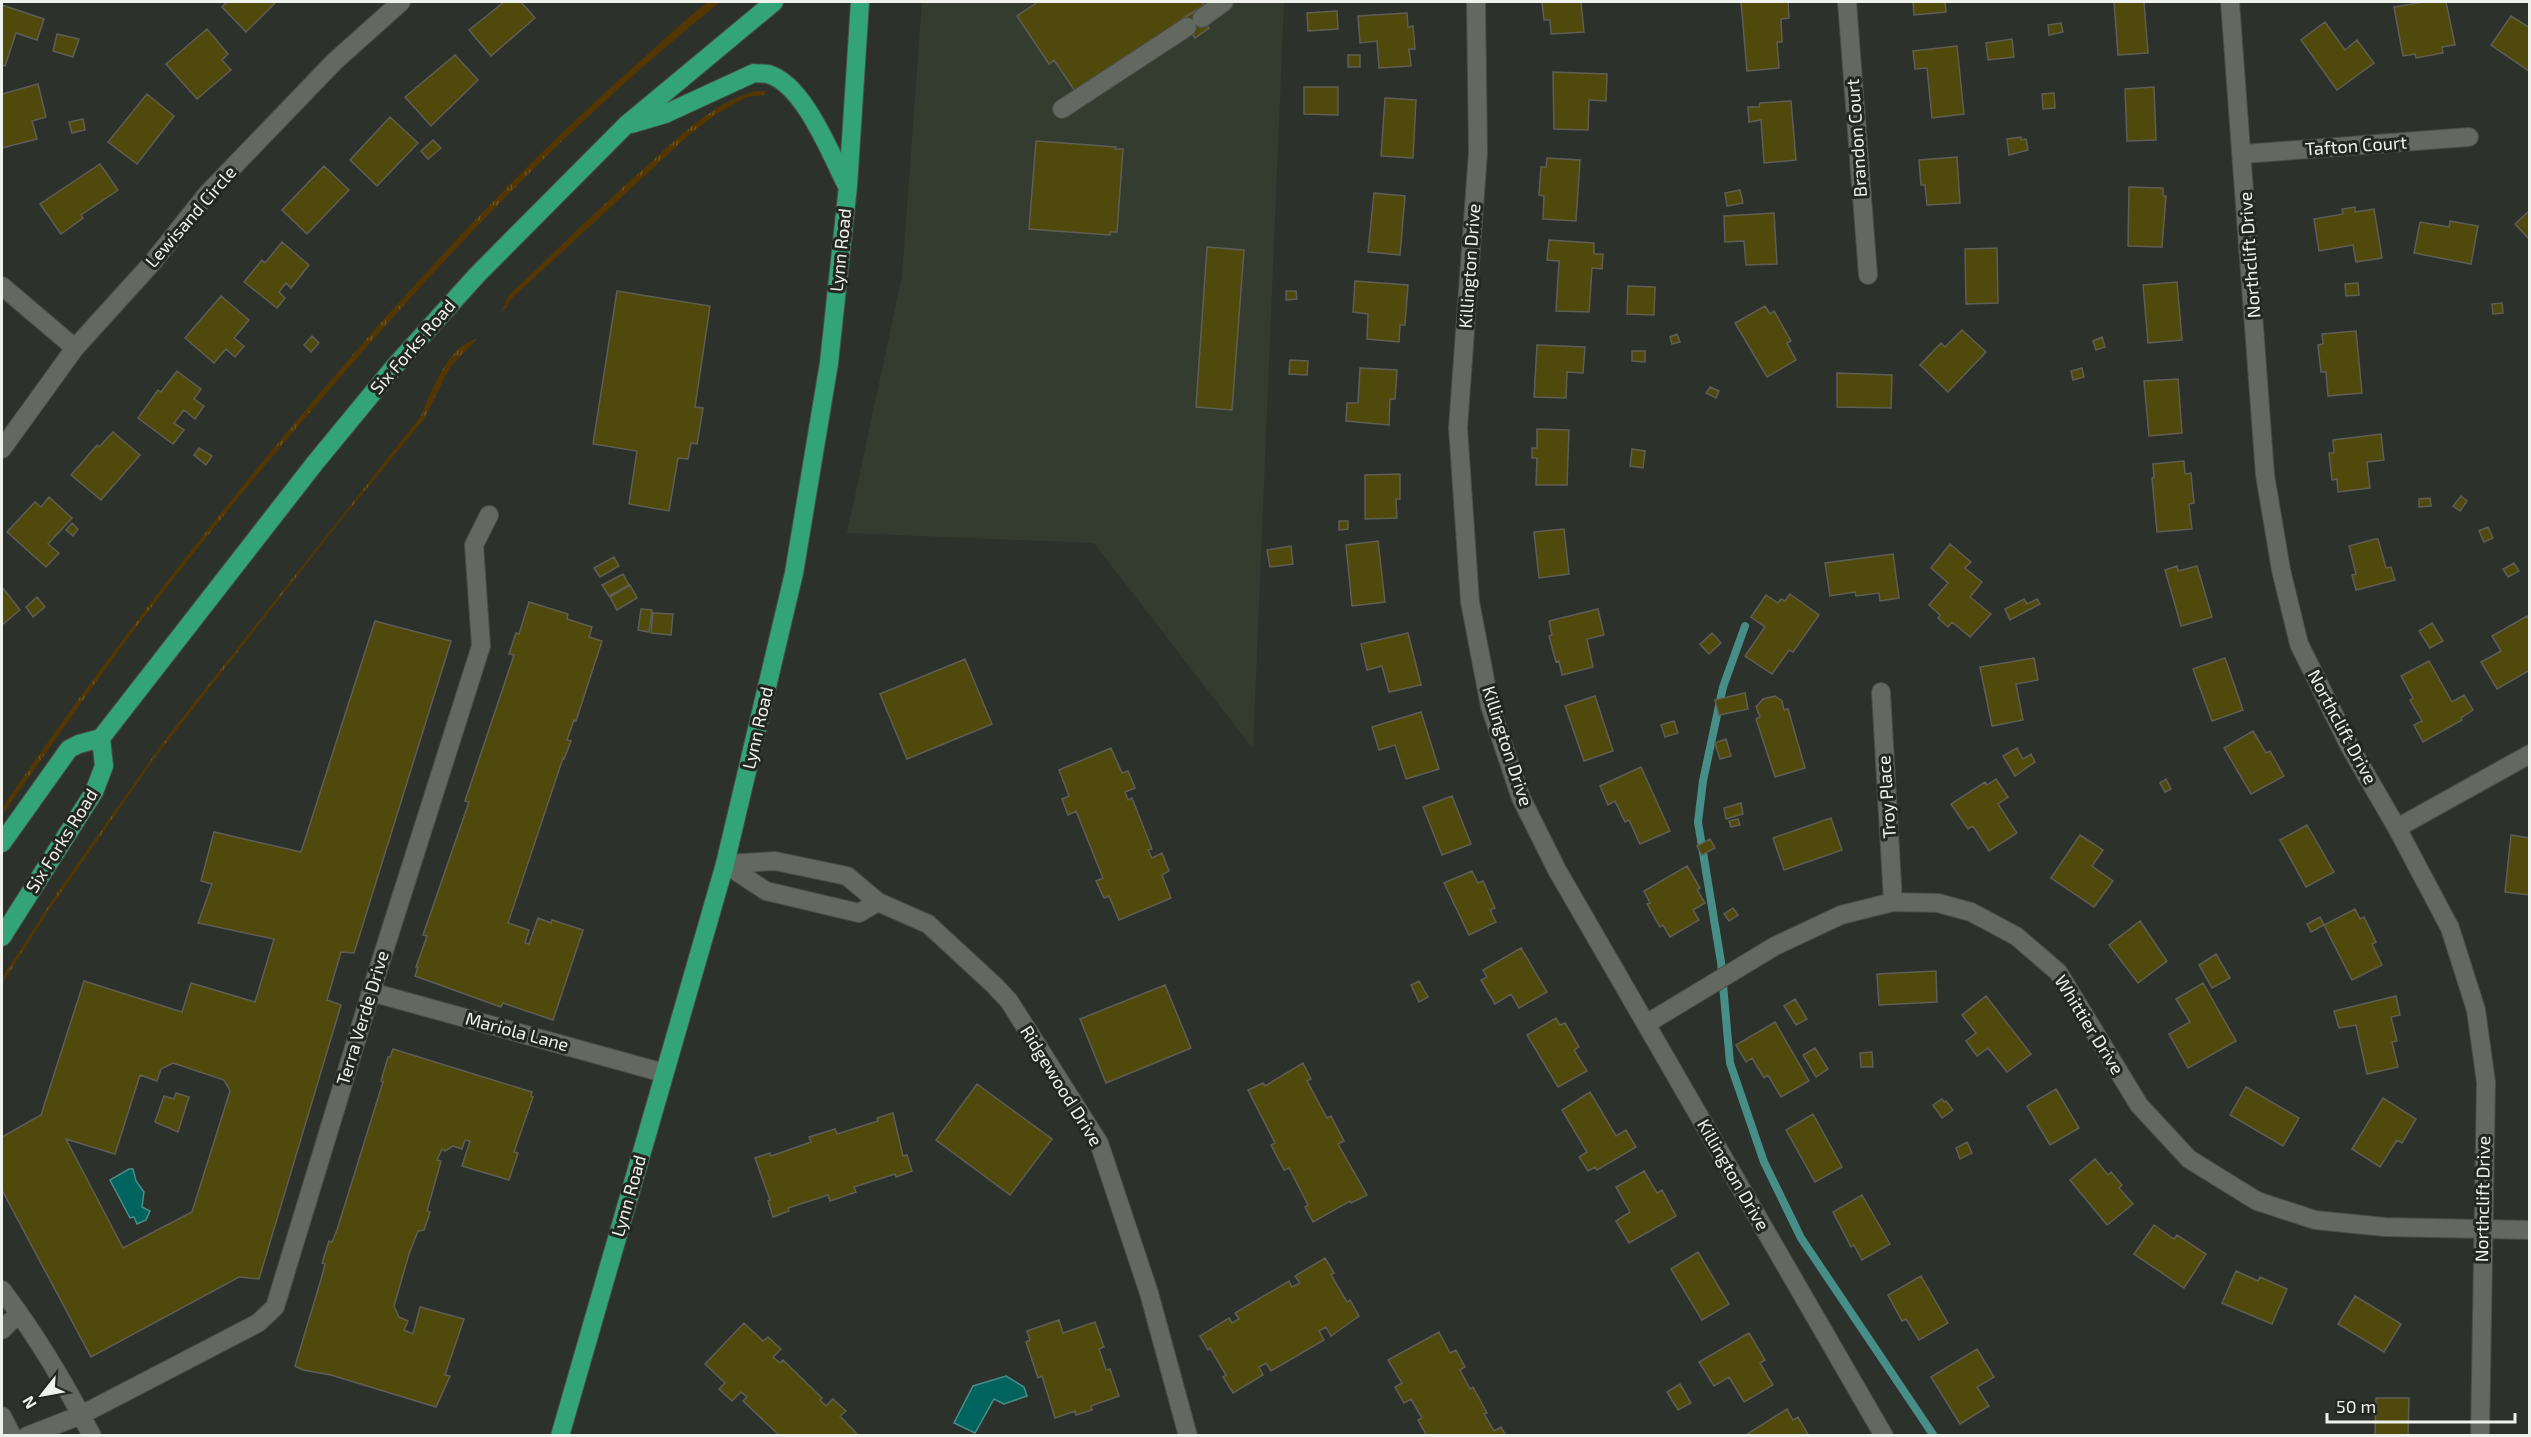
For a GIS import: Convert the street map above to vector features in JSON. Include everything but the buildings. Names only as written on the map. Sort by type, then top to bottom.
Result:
[{"type":"main road","name":"Six Forks Road","points":[[2,937],[94,792],[104,766],[101,738],[315,463],[394,367],[516,234],[626,124],[774,2]]},
{"type":"main road","name":"Lynn Road","points":[[560,1436],[725,864],[794,573],[829,363],[848,186],[860,2]]},
{"type":"main road","points":[[626,124],[664,114],[754,73],[768,74],[791,90],[811,115],[848,186]]},
{"type":"main road","points":[[2,843],[69,749],[101,738]]},
{"type":"street","name":"Lewisand Circle","points":[[2,449],[75,348],[152,263],[207,194],[335,61],[401,2]]},
{"type":"street","points":[[1062,110],[1224,2]]},
{"type":"street","name":"Killington Drive","points":[[1476,2],[1478,152],[1458,428],[1470,602],[1490,706],[1521,798],[1557,870],[1884,1436]]},
{"type":"street","name":"Brandon Court","points":[[1847,2],[1868,275]]},
{"type":"street","name":"Northclift Drive","points":[[2230,2],[2265,475],[2281,570],[2299,644],[2350,747],[2397,828],[2450,928],[2476,1010],[2486,1082],[2480,1436]]},
{"type":"street","name":"Tafton Court","points":[[2243,154],[2469,137]]},
{"type":"street","points":[[2,286],[75,348]]},
{"type":"street","name":"Terra Verde Drive","points":[[27,1436],[81,1415],[258,1323],[275,1307],[371,992],[481,646],[474,545],[489,515]]},
{"type":"street","name":"Troy Place","points":[[1881,692],[1893,902]]},
{"type":"street","points":[[2397,828],[2529,754]]},
{"type":"street","name":"Ridgewood Drive","points":[[725,864],[775,861],[848,876],[878,902],[928,924],[994,984],[1009,1001],[1099,1143],[1149,1293],[1188,1436]]},
{"type":"street","points":[[725,864],[766,891],[859,913],[878,902]]},
{"type":"street","name":"Whittier Drive","points":[[1646,1024],[1775,946],[1841,915],[1893,902],[1938,903],[1971,912],[2016,936],[2058,972],[2139,1105],[2189,1160],[2257,1201],[2315,1220],[2385,1227],[2529,1230]]},
{"type":"street","name":"Mariola Lane","points":[[371,992],[664,1073]]},
{"type":"street","points":[[2,1290],[19,1313],[92,1436]]},
{"type":"street","points":[[2,1330],[19,1313]]},
{"type":"street","points":[[2,1416],[12,1436]]},
{"type":"shaded area","points":[[922,2],[1284,2],[1253,749],[1094,543],[847,533],[902,276]]},
{"type":"green space","points":[[708,2],[720,2],[621,86],[527,176],[437,269],[320,400],[149,610],[2,815],[2,808],[90,683],[182,562],[278,443],[377,327],[474,221],[542,153],[611,87]]},
{"type":"green space","points":[[755,91],[766,91],[764,95],[747,97],[718,113],[690,134],[510,300],[501,312],[509,295],[674,141],[712,111]]},
{"type":"green space","points":[[477,339],[450,367],[424,419],[341,520],[156,756],[49,910],[2,984],[2,978],[59,890],[167,737],[421,416],[442,370],[450,359],[467,343]]},
{"type":"water","points":[[133,1169],[136,1181],[144,1192],[142,1207],[150,1211],[146,1220],[137,1224],[134,1217],[130,1218],[110,1180]]},
{"type":"water","points":[[1006,1376],[1024,1387],[1027,1396],[1004,1404],[994,1399],[975,1433],[954,1423],[973,1386]]},
{"type":"waterway","points":[[1745,626],[1723,687],[1703,781],[1698,822],[1721,962],[1730,1063],[1764,1162],[1801,1238],[1934,1436]]}]
